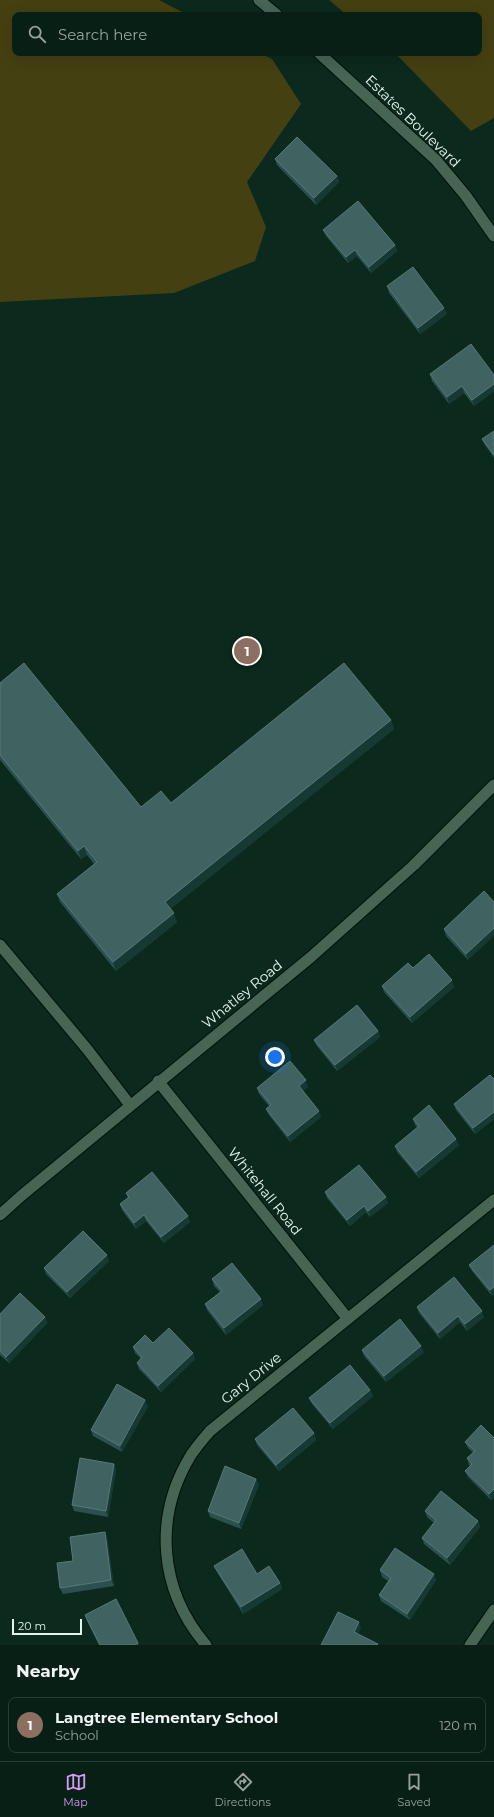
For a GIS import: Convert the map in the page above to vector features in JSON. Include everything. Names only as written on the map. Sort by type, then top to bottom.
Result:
[{"type":"street","points":[[260,0],[274,12]]},
{"type":"street","name":"Estates Boulevard","points":[[322,56],[436,160],[466,196],[494,236]]},
{"type":"street","name":"Whatley Road","points":[[0,1215],[158,1081],[311,957],[414,865],[494,785]]},
{"type":"street","points":[[0,945],[87,1049],[130,1105]]},
{"type":"street","name":"Whitehall Road","points":[[158,1081],[348,1319]]},
{"type":"street","name":"Gary Drive","points":[[206,1645],[194,1631],[178,1602],[169,1573],[166,1540],[169,1510],[176,1484],[192,1454],[210,1431],[494,1200]]},
{"type":"street","points":[[470,1645],[494,1610]]},
{"type":"shaded area","points":[[0,0],[159,0],[182,12],[12,12],[12,56],[266,56],[272,59],[301,104],[247,182],[266,227],[255,261],[174,293],[0,302]]},
{"type":"shaded area","points":[[329,0],[494,0],[494,118],[471,131],[398,56],[482,56],[482,12],[343,12]]},
{"type":"building","points":[[297,137],[337,176],[314,198],[275,159]]},
{"type":"building","points":[[358,201],[395,245],[369,267],[355,250],[346,257],[323,230]]},
{"type":"building","points":[[413,267],[444,308],[418,328],[387,286]]},
{"type":"building","points":[[471,344],[494,375],[494,384],[472,400],[462,386],[447,397],[430,374]]},
{"type":"building","points":[[494,431],[494,455],[482,439]]},
{"type":"building","points":[[24,663],[141,807],[161,791],[171,803],[344,663],[391,720],[165,902],[174,913],[113,962],[57,894],[97,862],[84,846],[78,851],[0,755],[0,683]]},
{"type":"building","points":[[484,891],[494,902],[494,928],[466,954],[444,929]]},
{"type":"building","points":[[429,954],[452,980],[410,1017],[382,986],[408,963],[413,968]]},
{"type":"building","points":[[357,1005],[378,1031],[335,1065],[314,1040]]},
{"type":"building","points":[[290,1061],[306,1080],[299,1086],[319,1111],[288,1136],[266,1109],[271,1105],[257,1088]]},
{"type":"building","points":[[490,1075],[494,1079],[494,1112],[473,1128],[454,1104]]},
{"type":"building","points":[[429,1105],[456,1139],[416,1172],[395,1146],[419,1126],[413,1119]]},
{"type":"building","points":[[359,1165],[386,1197],[368,1211],[364,1206],[347,1220],[325,1192]]},
{"type":"building","points":[[152,1172],[188,1216],[161,1237],[144,1215],[134,1223],[120,1204],[129,1197],[126,1193]]},
{"type":"building","points":[[83,1231],[107,1255],[67,1292],[44,1268]]},
{"type":"building","points":[[494,1245],[494,1287],[490,1290],[469,1265]]},
{"type":"building","points":[[232,1263],[261,1299],[224,1328],[205,1304],[222,1291],[212,1279]]},
{"type":"building","points":[[454,1277],[482,1311],[465,1324],[458,1316],[438,1333],[417,1307]]},
{"type":"building","points":[[20,1293],[45,1317],[6,1357],[0,1351],[0,1314]]},
{"type":"building","points":[[400,1319],[421,1346],[384,1376],[362,1350]]},
{"type":"building","points":[[169,1328],[193,1353],[158,1386],[137,1363],[142,1357],[133,1347],[145,1335],[153,1343]]},
{"type":"building","points":[[350,1365],[370,1390],[330,1423],[309,1398]]},
{"type":"building","points":[[117,1384],[145,1400],[120,1446],[91,1430]]},
{"type":"building","points":[[293,1408],[314,1433],[276,1465],[255,1439]]},
{"type":"building","points":[[481,1425],[494,1438],[494,1489],[489,1494],[465,1471],[472,1464],[467,1458],[475,1451],[465,1442]]},
{"type":"building","points":[[80,1458],[114,1464],[106,1511],[72,1505]]},
{"type":"building","points":[[225,1466],[256,1479],[239,1523],[208,1511]]},
{"type":"building","points":[[441,1491],[478,1521],[447,1558],[422,1538],[436,1520],[425,1511]]},
{"type":"building","points":[[105,1532],[111,1580],[60,1588],[57,1563],[73,1561],[70,1537]]},
{"type":"building","points":[[395,1548],[434,1574],[407,1614],[379,1595],[391,1578],[380,1570]]},
{"type":"building","points":[[242,1549],[257,1574],[269,1566],[280,1583],[241,1607],[214,1566]]},
{"type":"building","points":[[116,1599],[138,1643],[134,1645],[100,1645],[85,1615]]},
{"type":"building","points":[[338,1612],[359,1622],[354,1632],[378,1644],[321,1645]]},
{"type":"place","name":"Langtree Elementary School","points":[[247,651]]}]
